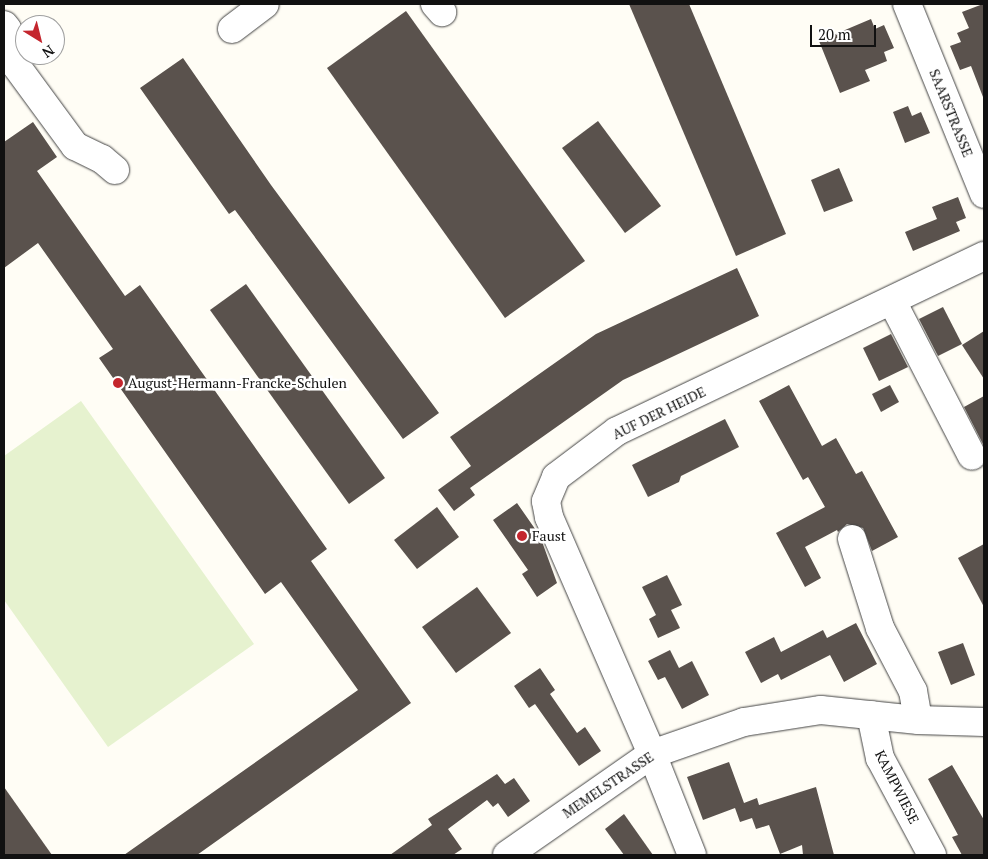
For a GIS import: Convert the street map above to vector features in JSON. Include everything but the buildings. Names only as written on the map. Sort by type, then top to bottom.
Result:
[{"type":"street","points":[[232,29],[265,4]]},
{"type":"street","name":"SAARSTRASSE","points":[[907,4],[984,194]]},
{"type":"street","points":[[4,25],[7,29],[6,43],[17,66],[75,146],[102,159],[115,170]]},
{"type":"street","name":"AUF DER HEIDE","points":[[692,855],[652,754],[549,517],[546,501],[556,477],[618,431],[984,256]]},
{"type":"street","points":[[892,301],[972,456]]},
{"type":"street","points":[[852,539],[880,628],[913,691],[918,720]]},
{"type":"street","name":"MEMELSTRASSE","points":[[507,855],[652,754],[694,737],[775,715],[821,710],[918,720],[984,722]]},
{"type":"street","name":"KAMPWIESE","points":[[871,715],[880,758],[932,855]]},
{"type":"green space","points":[[81,401],[254,644],[108,747],[4,600],[4,456]]},
{"type":"place","name":"August-Hermann-Francke-Schulen","points":[[118,383]]},
{"type":"place","name":"Faust","points":[[522,536]]}]
